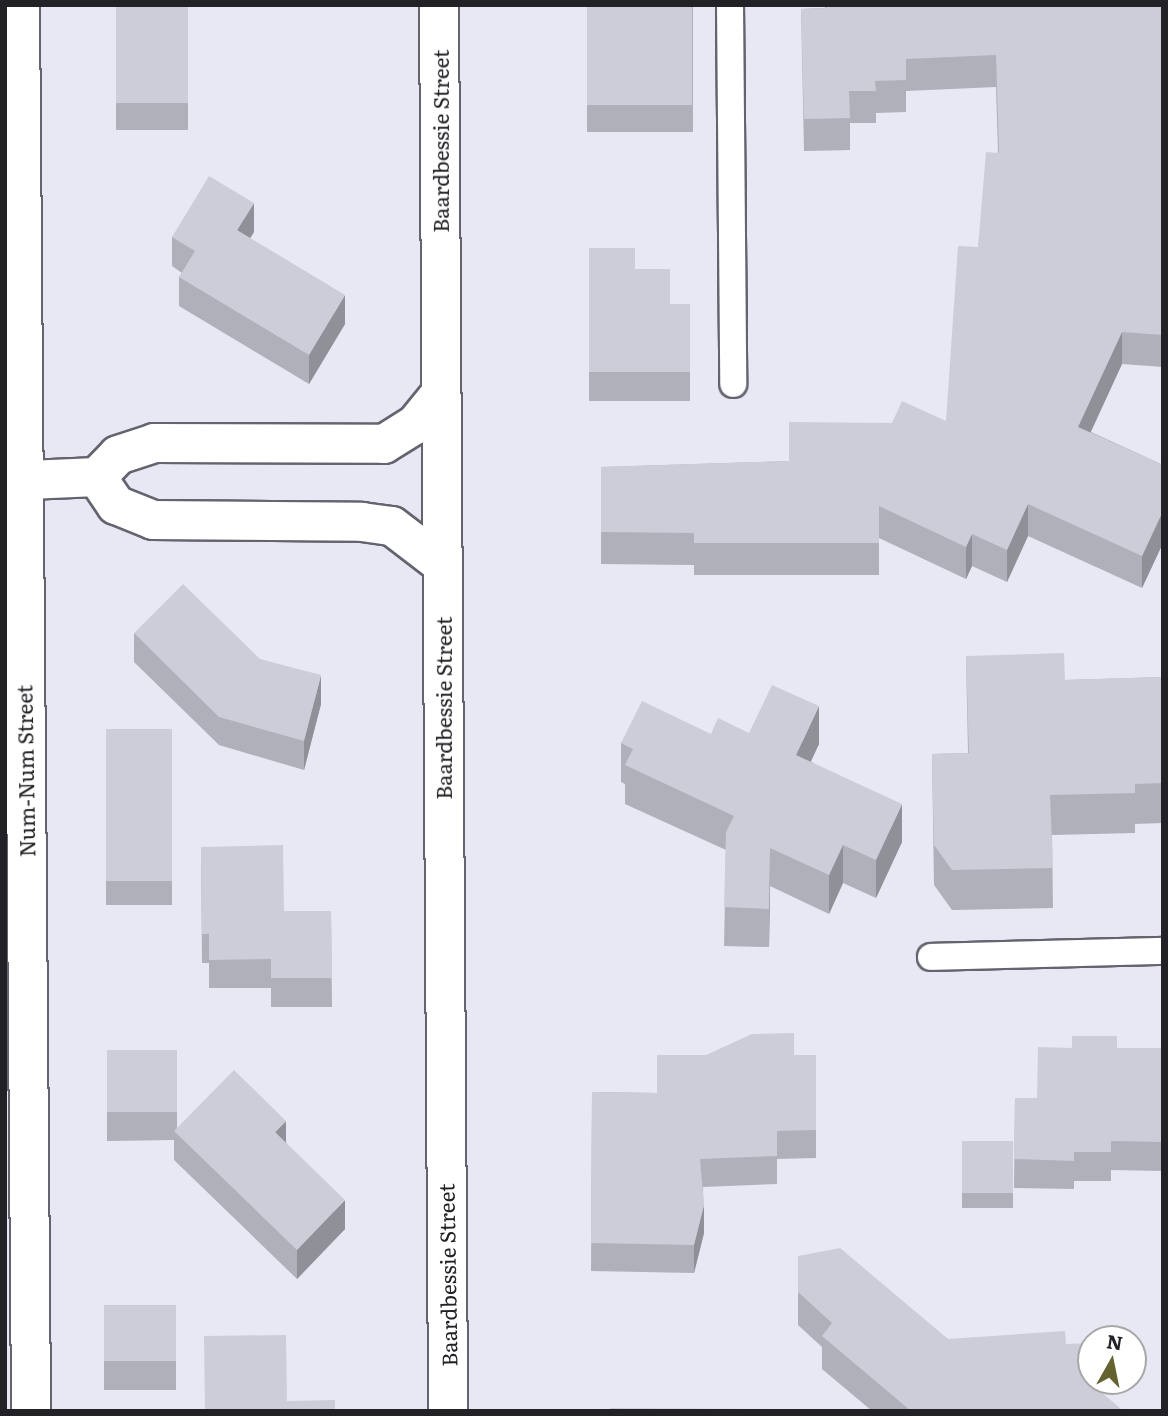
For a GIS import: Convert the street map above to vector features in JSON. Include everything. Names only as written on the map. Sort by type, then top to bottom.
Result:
[{"type":"street","name":"Num-Num Street","points":[[20,5],[13,480],[18,1370],[31,1411]]},
{"type":"street","name":"Baardbessie Street","points":[[439,5],[448,1411]]},
{"type":"street","points":[[13,480],[97,477],[118,455],[154,443],[384,444],[415,425],[441,393]]},
{"type":"street","points":[[97,477],[116,505],[153,520],[362,522],[392,526],[443,565]]},
{"type":"lane","points":[[730,5],[733,384]]},
{"type":"lane","points":[[931,957],[1163,951]]},
{"type":"building","points":[[116,5],[188,5],[188,103],[116,103]]},
{"type":"building","points":[[587,5],[692,5],[692,105],[587,105]]},
{"type":"building","points":[[826,5],[1163,5],[1163,335],[1122,332],[1078,427],[1163,465],[1163,511],[1142,556],[1028,504],[1007,550],[972,534],[966,547],[879,506],[879,543],[694,543],[694,533],[601,532],[601,467],[789,461],[789,422],[892,423],[902,401],[946,421],[958,246],[978,247],[986,152],[999,153],[996,55],[906,59],[906,80],[875,81],[876,91],[849,91],[850,118],[804,119],[801,9],[826,8]]},
{"type":"building","points":[[209,176],[254,203],[237,230],[345,295],[309,355],[179,277],[195,251],[172,237]]},
{"type":"building","points":[[589,248],[635,248],[635,269],[670,269],[670,304],[690,304],[690,372],[589,372]]},
{"type":"building","points":[[183,584],[260,659],[321,675],[304,741],[219,717],[134,633]]},
{"type":"building","points":[[1064,653],[1065,680],[1163,677],[1163,783],[1135,784],[1135,793],[1050,795],[1053,868],[952,870],[934,845],[932,754],[969,753],[966,656]]},
{"type":"building","points":[[772,685],[819,706],[796,755],[902,804],[876,860],[843,845],[829,875],[770,848],[769,909],[724,907],[726,832],[734,816],[625,765],[633,749],[621,743],[642,701],[711,734],[718,718],[749,733]]},
{"type":"building","points":[[106,729],[172,729],[172,881],[106,881]]},
{"type":"building","points":[[283,845],[284,911],[331,911],[332,978],[271,978],[271,959],[209,960],[209,934],[202,934],[201,847]]},
{"type":"building","points":[[794,1033],[794,1055],[816,1055],[816,1130],[777,1131],[777,1156],[700,1159],[704,1205],[694,1245],[591,1243],[592,1092],[657,1093],[657,1055],[706,1055],[752,1034]]},
{"type":"building","points":[[1072,1036],[1117,1036],[1117,1048],[1163,1048],[1163,1142],[1111,1141],[1111,1152],[1074,1152],[1074,1161],[1014,1159],[1015,1098],[1037,1098],[1038,1047],[1072,1048]]},
{"type":"building","points":[[107,1050],[177,1050],[177,1112],[107,1112]]},
{"type":"building","points":[[234,1070],[286,1121],[275,1132],[345,1200],[297,1250],[174,1131]]},
{"type":"building","points":[[962,1141],[1013,1141],[1013,1193],[962,1193]]},
{"type":"building","points":[[840,1248],[948,1339],[1065,1331],[1066,1344],[1077,1344],[1077,1395],[1104,1395],[1123,1411],[911,1411],[822,1336],[832,1323],[798,1292],[798,1256]]},
{"type":"building","points":[[104,1305],[176,1305],[176,1361],[104,1361]]},
{"type":"building","points":[[286,1335],[287,1401],[335,1400],[335,1411],[205,1411],[204,1336]]},
{"type":"building","points":[[610,1408],[770,1409],[770,1411],[610,1411]]}]
